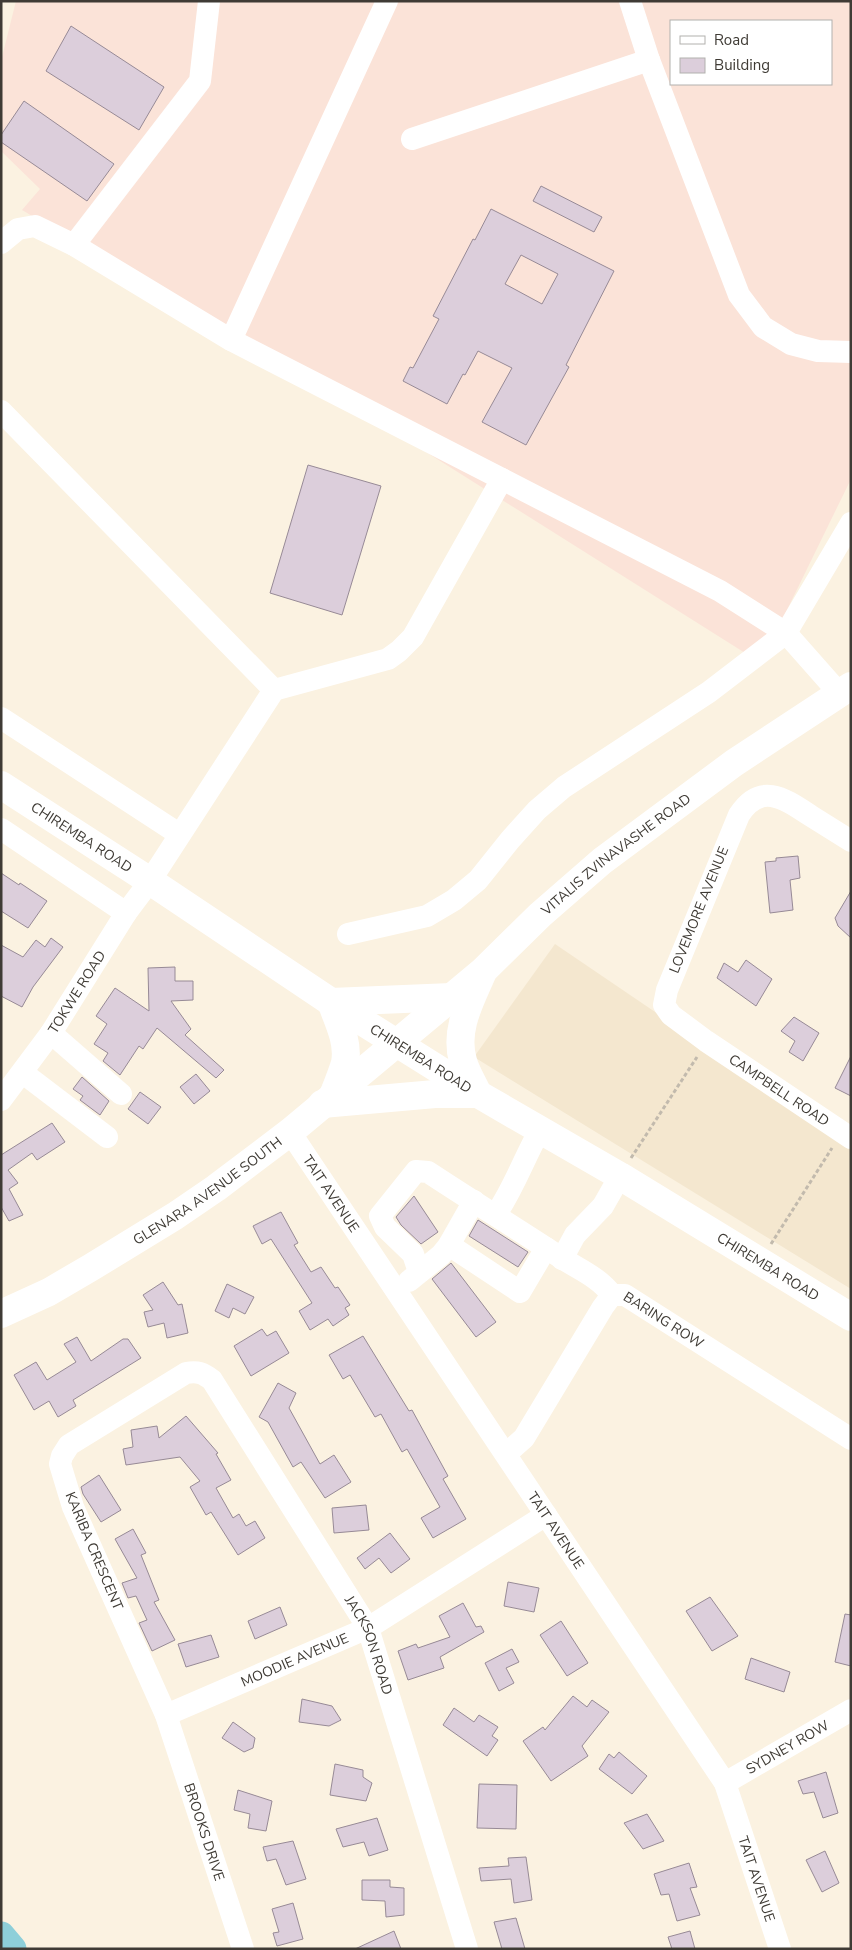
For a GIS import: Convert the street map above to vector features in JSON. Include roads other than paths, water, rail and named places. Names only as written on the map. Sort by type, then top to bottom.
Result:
[{"type":"main road","name":"VITALIS ZVINAVASHE ROAD","points":[[397,1042],[483,971],[540,915],[602,861],[734,763],[845,690]]},
{"type":"main road","name":"CHIREMBA ROAD","points":[[1,785],[150,881],[331,1002],[478,1094],[620,1176],[851,1317]]},
{"type":"main road","points":[[452,997],[331,1002],[346,1049],[345,1062],[328,1099],[478,1094],[463,1062],[460,1043],[462,1024],[483,971]]},
{"type":"main road","name":"GLENARA AVENUE SOUTH","points":[[1,1314],[49,1292],[174,1216],[216,1188],[290,1132],[397,1042]]},
{"type":"street","points":[[74,245],[200,81],[209,1]]},
{"type":"street","points":[[231,340],[387,1]]},
{"type":"street","points":[[630,1],[649,60],[739,295],[763,327],[791,344],[818,351],[851,352]]},
{"type":"street","points":[[412,139],[649,60]]},
{"type":"street","points":[[1,243],[18,229],[36,226],[74,245],[231,340],[720,591],[786,633],[845,690]]},
{"type":"street","points":[[1,411],[274,690],[388,659],[399,651],[413,637],[502,479]]},
{"type":"street","points":[[348,934],[427,916],[454,900],[478,880],[537,810],[564,787],[709,692],[786,633],[851,523]]},
{"type":"street","name":"TOKWE ROAD","points":[[1,1100],[51,1033],[126,913],[150,881],[274,690]]},
{"type":"street","points":[[1,718],[179,834]]},
{"type":"street","name":"LOVEMORE AVENUE","points":[[706,1041],[671,1015],[664,1005],[667,990],[739,815],[746,803],[758,797],[772,796],[785,799],[851,842]]},
{"type":"street","points":[[1,829],[126,913]]},
{"type":"street","points":[[51,1033],[121,1094]]},
{"type":"street","name":"CAMPBELL ROAD","points":[[706,1041],[846,1136]]},
{"type":"street","points":[[23,1073],[107,1137]]},
{"type":"street","points":[[496,1214],[510,1194],[525,1157],[540,1130]]},
{"type":"street","name":"TAIT AVENUE","points":[[290,1132],[725,1783],[780,1949]]},
{"type":"street","points":[[419,1272],[414,1254],[385,1228],[380,1216],[416,1171],[428,1172],[496,1214],[604,1284],[612,1296]]},
{"type":"street","points":[[449,1245],[520,1292],[554,1253],[575,1235],[602,1206],[620,1176]]},
{"type":"street","points":[[398,1293],[419,1272],[441,1255],[449,1245],[474,1202]]},
{"type":"street","name":"BARING ROW","points":[[506,1454],[524,1438],[602,1307],[612,1296],[626,1295],[851,1439]]},
{"type":"street","name":"KARIBA CRESCENT","points":[[166,1715],[73,1507],[60,1464],[62,1456],[69,1445],[186,1373],[203,1373]]},
{"type":"street","name":"JACKSON ROAD","points":[[203,1373],[212,1380],[368,1628],[466,1949]]},
{"type":"street","name":"MOODIE AVENUE","points":[[166,1715],[368,1628],[546,1515]]},
{"type":"street","name":"SYDNEY ROW","points":[[725,1783],[851,1710]]},
{"type":"street","name":"BROOKS DRIVE","points":[[166,1715],[243,1949]]},
{"type":"waterway","points":[[1,1936],[12,1949]]}]
